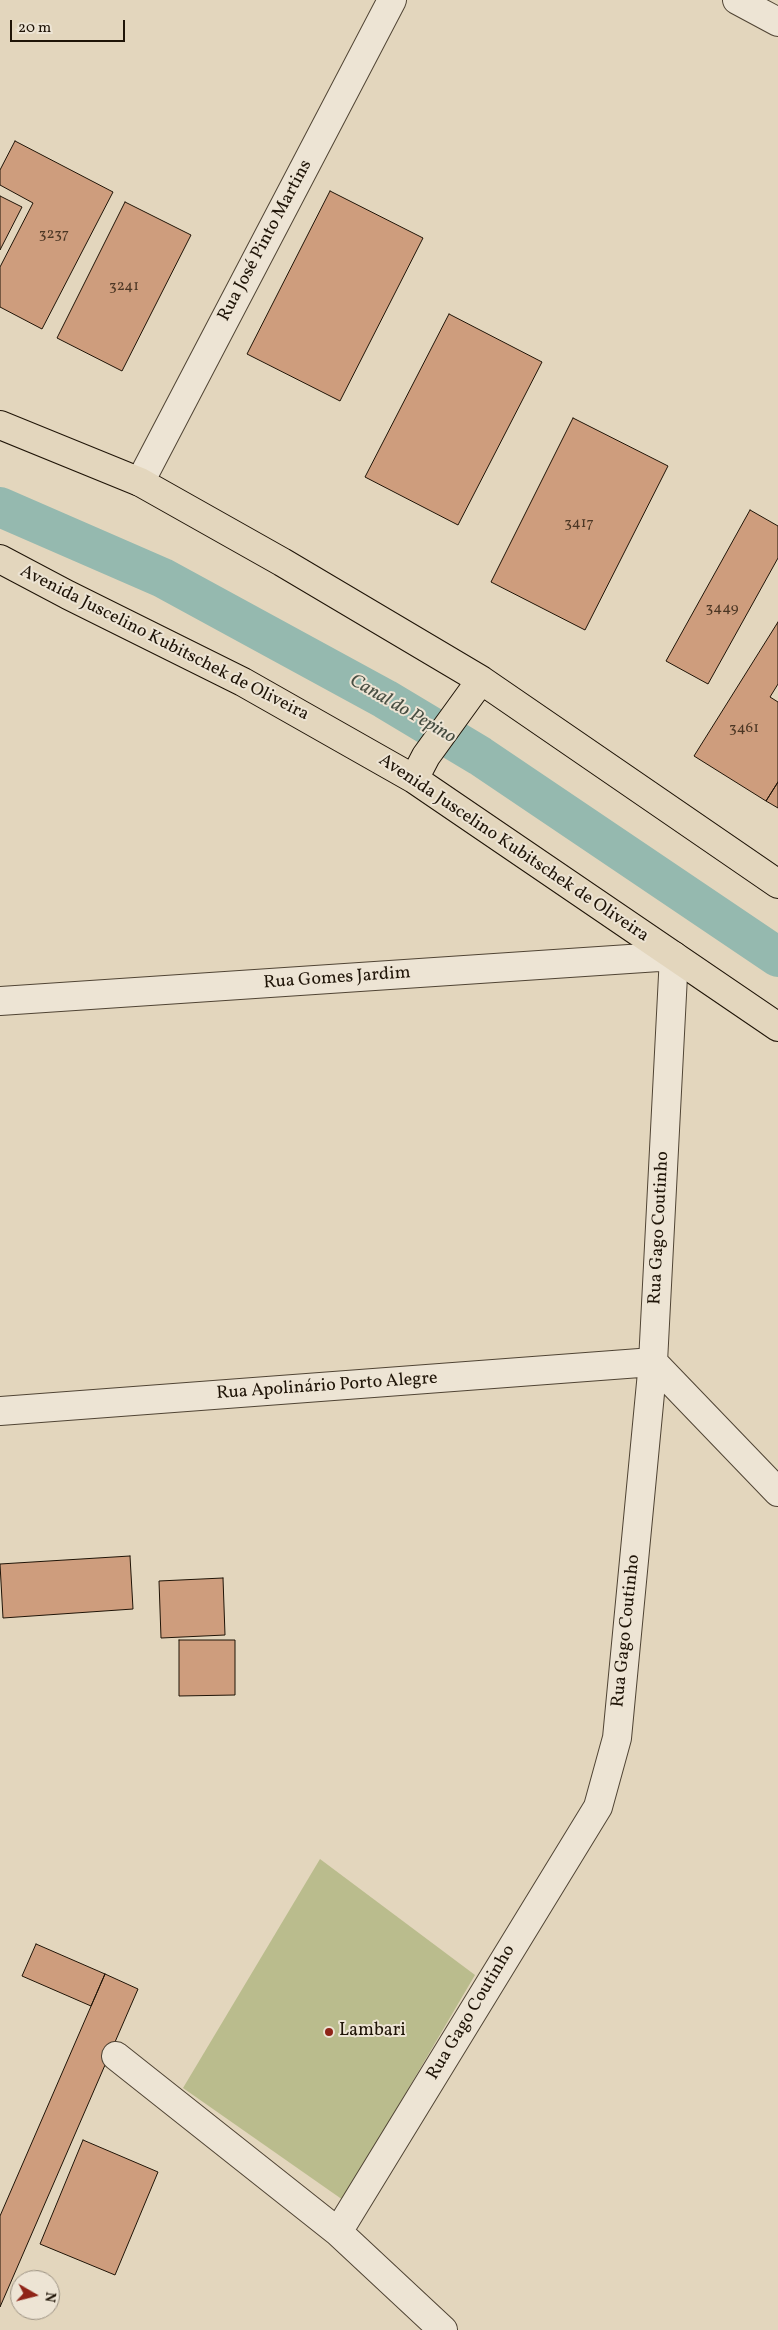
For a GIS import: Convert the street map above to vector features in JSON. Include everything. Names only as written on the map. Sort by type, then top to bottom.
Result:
[{"type":"main road","points":[[0,425],[140,482],[282,562],[474,689],[778,884]]},
{"type":"main road","name":"Avenida Juscelino Kubitschek de Oliveira","points":[[0,559],[68,595],[420,768],[674,956],[778,1027]]},
{"type":"main road","points":[[420,768],[474,689]]},
{"type":"street","name":"Rua José Pinto Martins","points":[[140,482],[392,0]]},
{"type":"street","points":[[737,0],[778,22]]},
{"type":"street","name":"Rua Gomes Jardim","points":[[0,1001],[674,956]]},
{"type":"street","name":"Rua Gago Coutinho","points":[[338,2232],[598,1807],[616,1738],[653,1362],[674,956]]},
{"type":"street","points":[[653,1362],[778,1492]]},
{"type":"street","name":"Rua Apolinário Porto Alegre","points":[[0,1411],[653,1362]]},
{"type":"street","points":[[116,2056],[338,2232],[443,2330]]},
{"type":"green space","name":"Lambari","points":[[320,1859],[475,1975],[343,2200],[183,2088]]},
{"type":"building","points":[[15,141],[113,192],[42,329],[0,307],[0,267],[33,203],[0,185],[0,170]]},
{"type":"building","points":[[330,191],[423,238],[340,401],[247,354]]},
{"type":"building","points":[[0,196],[22,207],[0,250]]},
{"type":"building","points":[[125,202],[191,235],[122,371],[57,338]]},
{"type":"building","points":[[449,314],[542,362],[458,525],[365,477]]},
{"type":"building","points":[[573,418],[668,466],[585,630],[491,582]]},
{"type":"building","points":[[750,510],[778,526],[778,558],[708,684],[666,661]]},
{"type":"building","points":[[778,622],[778,684],[770,697],[778,702],[778,782],[766,801],[694,756]]},
{"type":"building","points":[[778,782],[778,808],[766,801]]},
{"type":"building","points":[[130,1556],[133,1609],[3,1618],[0,1564]]},
{"type":"building","points":[[223,1578],[225,1635],[161,1638],[159,1581]]},
{"type":"building","points":[[179,1640],[235,1640],[235,1695],[179,1696]]},
{"type":"building","points":[[36,1944],[105,1974],[91,2006],[22,1976]]},
{"type":"building","points":[[105,1974],[138,1989],[16,2270],[10,2270],[10,2284],[0,2307],[0,2216]]},
{"type":"building","points":[[83,2140],[158,2172],[115,2275],[40,2244]]},
{"type":"waterway","name":"Canal do Pepino","points":[[0,507],[163,578],[385,699],[480,756],[778,957]]},
{"type":"place","name":"Lambari","points":[[329,2032]]}]
